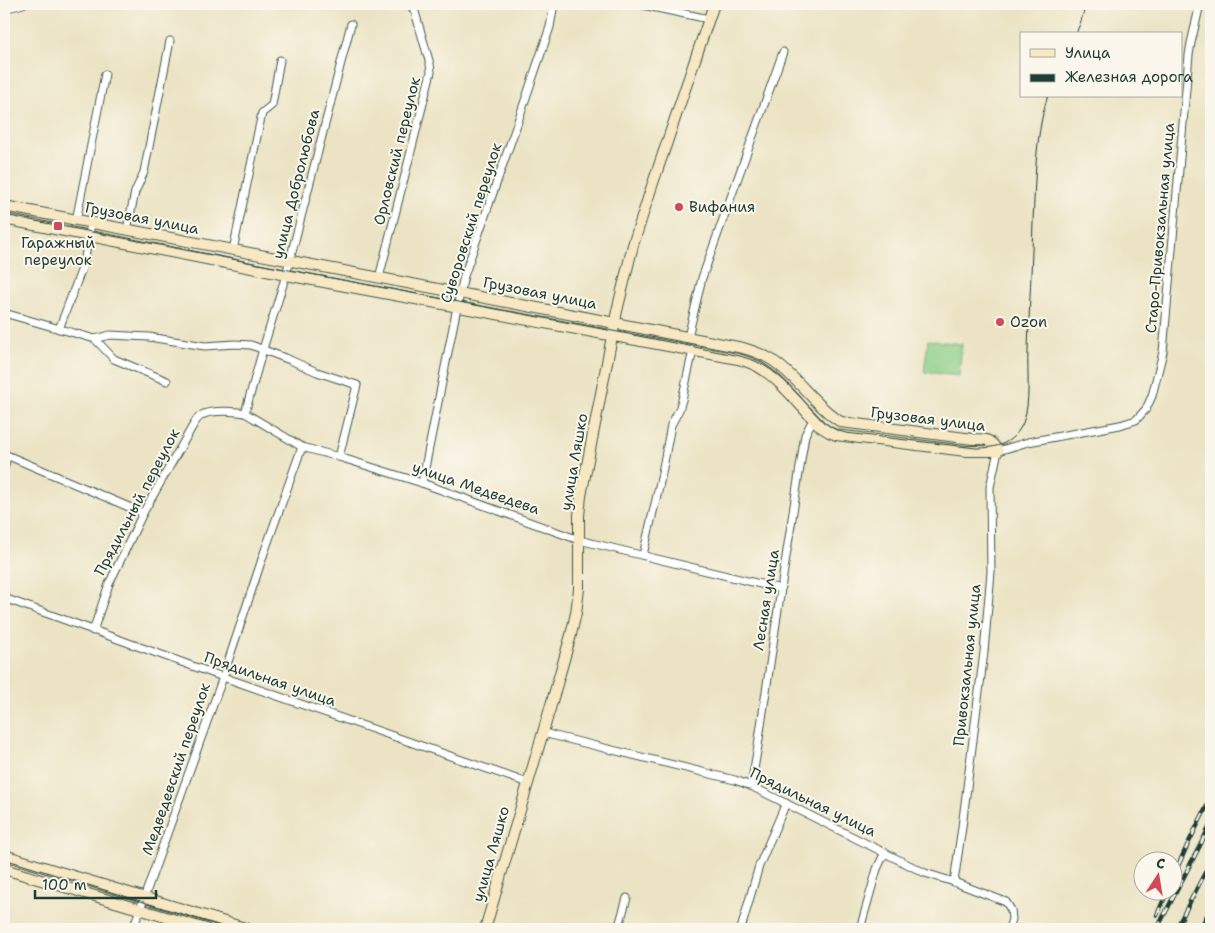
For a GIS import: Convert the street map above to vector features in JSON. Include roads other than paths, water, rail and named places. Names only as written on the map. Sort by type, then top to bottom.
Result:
[{"type":"street","points":[[4,9],[23,4]]},
{"type":"street","name":"Орловский переулок","points":[[379,278],[431,72],[415,12],[410,4]]},
{"type":"street","name":"Суворовский переулок","points":[[422,483],[464,276],[550,27],[554,4]]},
{"type":"street","points":[[638,4],[709,19]]},
{"type":"street","name":"улица Ляшко","points":[[485,929],[576,613],[579,590],[579,516],[581,496],[614,322],[633,244],[714,4]]},
{"type":"street","name":"Старо-Привокзальная улица","points":[[998,451],[1028,442],[1120,425],[1136,420],[1146,408],[1152,396],[1163,352],[1189,55],[1200,4]]},
{"type":"street","name":"улица Добролюбова","points":[[245,413],[290,261],[351,24]]},
{"type":"street","points":[[127,230],[135,192],[144,172],[170,41]]},
{"type":"street","points":[[688,337],[702,278],[783,52]]},
{"type":"street","points":[[233,250],[262,113],[272,105],[280,60]]},
{"type":"street","points":[[76,220],[105,74]]},
{"type":"street","name":"Грузовая улица","points":[[4,206],[743,348],[766,357],[788,373],[841,422],[984,439],[992,442],[998,451]]},
{"type":"street","name":"Грузовая улица","points":[[4,219],[286,275],[738,359],[767,372],[814,420],[829,432],[846,437],[966,451],[998,451]]},
{"type":"street","points":[[59,329],[84,263],[91,223]]},
{"type":"street","points":[[4,313],[95,339],[110,336],[149,337],[205,346],[243,344],[263,349],[317,372],[357,385],[339,457]]},
{"type":"street","points":[[95,339],[114,359],[167,382]]},
{"type":"street","points":[[643,555],[671,425],[682,400],[693,350]]},
{"type":"street","name":"улица Медведева","points":[[199,417],[210,412],[236,411],[245,413],[302,447],[422,483],[579,540],[781,588]]},
{"type":"street","name":"Прядильный переулок","points":[[92,631],[108,584],[143,513],[199,417]]},
{"type":"street","name":"Лесная улица","points":[[751,786],[805,436],[814,420]]},
{"type":"street","name":"Медведевский переулок","points":[[133,929],[302,447]]},
{"type":"street","name":"Привокзальная улица","points":[[954,882],[982,670],[991,572],[990,487],[998,451]]},
{"type":"street","points":[[4,469],[6,455],[143,513]]},
{"type":"street","name":"Прядильная улица","points":[[4,598],[222,677],[528,783]]},
{"type":"street","name":"Прядильная улица","points":[[543,733],[735,780],[751,786],[925,873],[1006,902],[1011,910],[1010,929]]},
{"type":"street","points":[[741,929],[759,866],[786,803]]},
{"type":"street","points":[[860,929],[876,869],[885,852]]},
{"type":"street","points":[[4,855],[248,929]]},
{"type":"street","points":[[4,869],[206,929]]},
{"type":"street","points":[[618,929],[627,898]]},
{"type":"tram line","points":[[1077,32],[1086,4]]},
{"type":"tram line","points":[[4,215],[740,356],[755,361],[770,370],[834,429],[846,433],[976,448],[991,447],[1004,443],[1014,436],[1023,423],[1027,406],[1028,335],[1036,169],[1040,131],[1047,98]]},
{"type":"tram line","points":[[4,859],[231,929]]},
{"type":"railway","points":[[1182,857],[1211,798]]},
{"type":"railway","points":[[1157,929],[1211,824]]},
{"type":"railway","points":[[1176,929],[1211,861]]},
{"type":"railway","points":[[1157,915],[1164,900]]},
{"type":"railway","points":[[1200,929],[1211,908]]},
{"type":"place","name":"Вифания","points":[[679,207]]},
{"type":"place","name":"Гаражный переулок","points":[[58,226]]},
{"type":"place","name":"Ozon","points":[[1000,322]]}]
